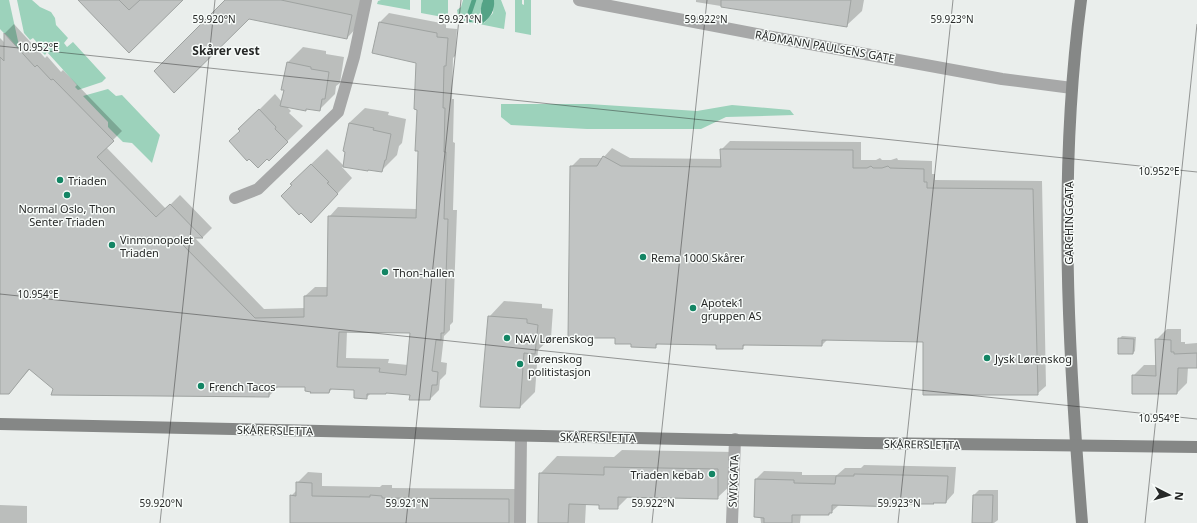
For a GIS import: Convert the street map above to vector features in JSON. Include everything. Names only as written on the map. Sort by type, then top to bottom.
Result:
[{"type":"street","points":[[236,198],[258,189],[338,112],[354,57],[366,0]]},
{"type":"street","name":"RÅDMANN PAULSENS GATE","points":[[579,0],[994,77],[1072,88]]},
{"type":"street","name":"GARCHINGGATA","points":[[1081,0],[1075,43],[1068,145],[1067,259],[1075,446],[1082,523]]},
{"type":"street","name":"SKÅRERSLETTA","points":[[0,424],[521,436],[1197,448]]},
{"type":"street","points":[[520,523],[521,436]]},
{"type":"street","name":"SWIXGATA","points":[[732,523],[735,439]]},
{"type":"shaded area","points":[[0,0],[9,0],[20,50],[0,29]]},
{"type":"shaded area","points":[[17,0],[32,0],[40,7],[51,12],[55,18],[56,25],[68,38],[64,43],[67,47],[73,42],[106,78],[102,82],[78,90],[75,87],[77,85],[47,52],[45,55],[40,50],[42,48],[33,38],[30,40],[24,33]]},
{"type":"shaded area","points":[[410,0],[410,10],[377,4],[378,1]]},
{"type":"shaded area","points":[[421,0],[448,0],[448,18],[421,13]]},
{"type":"shaded area","points":[[463,0],[483,0],[480,13],[484,23],[493,13],[494,0],[501,0],[506,13],[504,29],[459,20],[457,10],[461,7]]},
{"type":"shaded area","points":[[483,0],[494,0],[494,7],[492,13],[483,23],[481,17],[481,6]]},
{"type":"shaded area","points":[[515,0],[522,0],[522,4],[524,5],[524,0],[531,0],[531,35],[515,32]]},
{"type":"shaded area","points":[[108,89],[116,96],[122,95],[160,135],[152,163],[132,143],[123,142],[108,127],[108,122],[83,96]]},
{"type":"shaded area","points":[[501,104],[589,104],[697,111],[732,105],[790,110],[794,115],[726,117],[701,129],[587,129],[511,125],[501,117]]},
{"type":"building","points":[[78,0],[119,0],[129,10],[140,0],[183,0],[129,53]]},
{"type":"building","points":[[225,0],[281,0],[352,15],[347,39],[249,19],[174,93],[154,71]]},
{"type":"building","points":[[721,0],[851,0],[847,27],[721,7]]},
{"type":"building","points":[[379,22],[437,33],[437,37],[448,38],[446,66],[444,66],[443,108],[445,108],[444,152],[446,152],[444,219],[448,219],[444,333],[441,333],[441,340],[436,340],[432,371],[438,372],[437,385],[432,385],[430,400],[409,400],[410,395],[386,393],[367,394],[367,399],[354,398],[354,390],[330,389],[329,393],[310,393],[311,392],[305,391],[305,387],[269,387],[269,397],[51,395],[53,389],[29,369],[9,394],[0,394],[0,57],[4,61],[4,33],[35,67],[37,65],[51,80],[53,79],[114,141],[97,157],[156,217],[170,204],[203,238],[176,238],[255,318],[304,317],[304,296],[327,296],[328,216],[416,218],[418,151],[415,151],[417,110],[414,109],[416,63],[372,53]],"holes":[[[339,332],[410,333],[406,375],[379,372],[380,368],[337,367]]]},
{"type":"building","points":[[287,62],[311,67],[311,69],[329,72],[325,99],[322,99],[320,111],[306,109],[306,111],[280,106],[284,90],[281,90]]},
{"type":"building","points":[[259,109],[288,142],[269,161],[267,159],[258,168],[249,159],[247,161],[229,141],[240,131],[238,129]]},
{"type":"building","points":[[349,123],[374,128],[373,130],[391,134],[382,172],[343,167],[345,152],[343,151]]},
{"type":"building","points":[[720,149],[853,150],[853,168],[867,168],[871,166],[873,168],[882,168],[888,166],[890,168],[924,169],[924,182],[927,182],[927,188],[1033,189],[1038,395],[923,395],[923,342],[822,340],[822,346],[743,345],[743,349],[716,349],[716,345],[656,344],[656,348],[631,347],[631,344],[615,344],[615,338],[568,338],[570,166],[597,166],[603,156],[621,166],[721,167]]},
{"type":"building","points":[[311,164],[329,182],[327,183],[338,194],[311,223],[301,213],[299,215],[281,196],[292,185],[290,184]]},
{"type":"building","points":[[488,316],[527,319],[527,323],[538,325],[535,354],[524,353],[520,408],[480,407]]},
{"type":"building","points":[[1118,338],[1134,339],[1133,354],[1118,354]]},
{"type":"building","points":[[1155,339],[1171,340],[1171,352],[1174,352],[1174,354],[1197,353],[1197,368],[1178,368],[1177,394],[1132,394],[1132,375],[1156,376]]},
{"type":"building","points":[[604,467],[718,469],[718,499],[618,497],[618,509],[599,509],[599,505],[569,504],[568,523],[538,523],[539,473],[604,475]]},
{"type":"building","points":[[854,474],[948,476],[946,503],[901,504],[901,507],[832,505],[832,513],[829,513],[829,515],[792,515],[792,523],[764,523],[764,518],[754,517],[755,479],[794,480],[794,483],[835,484],[836,476],[854,476]]},
{"type":"building","points":[[296,482],[312,483],[312,496],[370,497],[370,495],[382,496],[382,498],[509,499],[509,523],[290,523],[290,495],[296,496]]},
{"type":"building","points":[[973,495],[993,495],[992,523],[972,523]]},
{"type":"waterway","points":[[470,20],[470,12],[474,0]]},
{"type":"place","name":"Triaden","points":[[60,180]]},
{"type":"place","name":"Normal Oslo, Thon Senter Triaden","points":[[67,195]]},
{"type":"place","name":"Vinmonopolet Triaden","points":[[112,245]]},
{"type":"place","name":"Rema 1000 Skårer","points":[[643,257]]},
{"type":"place","name":"Thon-hallen","points":[[385,272]]},
{"type":"place","name":"Apotek1 gruppen AS","points":[[693,308]]},
{"type":"place","name":"NAV Lørenskog","points":[[507,338]]},
{"type":"place","name":"Jysk Lørenskog","points":[[987,358]]},
{"type":"place","name":"Lørenskog politistasjon","points":[[520,364]]},
{"type":"place","name":"French Tacos","points":[[201,386]]},
{"type":"place","name":"Triaden kebab","points":[[712,474]]},
{"type":"district","name":"Skårer vest","points":[[226,50]]}]
